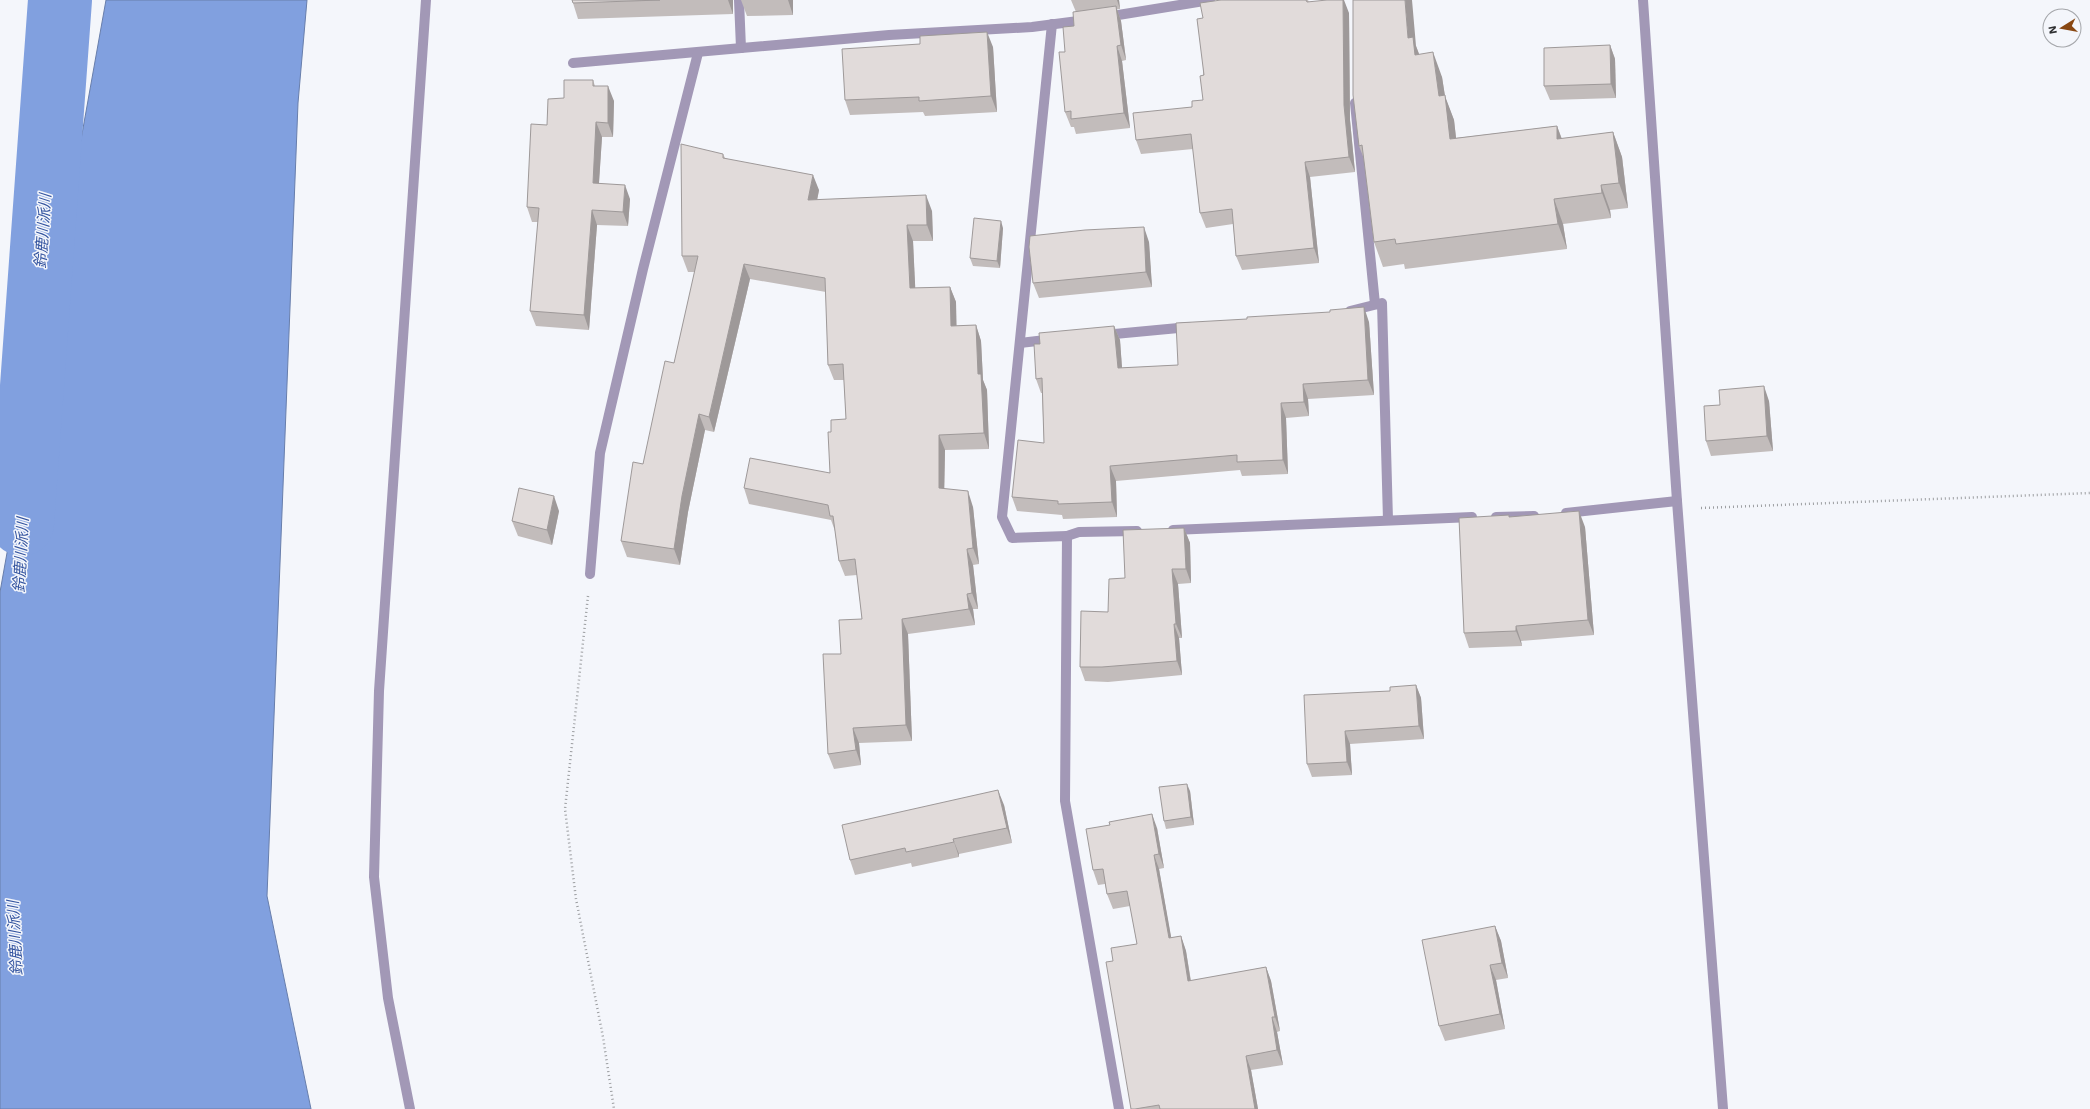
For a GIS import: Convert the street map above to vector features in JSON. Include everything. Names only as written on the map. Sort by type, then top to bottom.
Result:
[{"type":"street","points":[[410,1109],[388,998],[374,877],[379,691],[426,0]]},
{"type":"street","points":[[739,0],[741,48]]},
{"type":"street","points":[[573,63],[889,35],[1052,24],[1150,11],[1210,0]]},
{"type":"street","points":[[1643,0],[1678,505],[1723,1109]]},
{"type":"street","points":[[1052,24],[1002,517],[1012,538],[1067,536],[1079,532],[1148,531]]},
{"type":"street","points":[[590,574],[600,453],[643,269],[698,52]]},
{"type":"street","points":[[1355,90],[1356,120],[1375,304]]},
{"type":"street","points":[[1339,313],[1382,302],[1388,520]]},
{"type":"street","points":[[1090,336],[1199,326]]},
{"type":"street","points":[[1020,343],[1067,338]]},
{"type":"street","points":[[1163,530],[1388,520],[1552,515],[1678,505]]},
{"type":"street","points":[[1067,536],[1065,801],[1119,1109]]},
{"type":"path","points":[[1678,505],[2090,493]]},
{"type":"path","points":[[590,574],[565,809],[576,899],[603,1037],[614,1109]]},
{"type":"water","points":[[106,0],[307,0],[298,103],[267,896],[311,1109],[0,1109],[0,592]]},
{"type":"building","points":[[572,0],[660,0],[573,3]]},
{"type":"building","points":[[1221,0],[1306,0],[1307,2],[1343,0],[1344,105],[1349,157],[1305,162],[1314,248],[1236,256],[1232,209],[1200,213],[1191,134],[1136,140],[1133,113],[1192,107],[1192,101],[1203,100],[1200,76],[1204,75],[1197,19],[1203,18],[1200,3]]},
{"type":"building","points":[[1353,0],[1405,0],[1408,38],[1413,37],[1415,55],[1433,52],[1439,96],[1445,95],[1450,139],[1557,126],[1557,139],[1613,132],[1619,183],[1601,185],[1602,193],[1554,199],[1558,224],[1396,244],[1395,239],[1374,242],[1362,145],[1359,146],[1353,95]]},
{"type":"building","points":[[1116,6],[1121,45],[1117,46],[1124,113],[1071,119],[1071,111],[1065,112],[1059,52],[1065,52],[1063,27],[1074,26],[1073,12]]},
{"type":"building","points":[[987,32],[991,96],[919,101],[919,97],[845,100],[842,49],[920,44],[920,36]]},
{"type":"building","points":[[1610,45],[1611,84],[1544,86],[1544,48]]},
{"type":"building","points":[[564,80],[593,80],[593,86],[608,86],[608,123],[596,122],[593,183],[625,185],[623,212],[592,210],[584,315],[530,311],[539,208],[527,207],[531,124],[547,125],[548,99],[564,98]]},
{"type":"building","points":[[681,144],[723,154],[723,158],[813,175],[808,200],[926,195],[927,225],[907,225],[910,288],[950,287],[951,326],[976,325],[978,374],[981,374],[984,433],[939,435],[939,488],[968,491],[973,548],[967,549],[972,593],[967,594],[969,609],[902,619],[906,725],[853,728],[856,750],[828,754],[823,654],[841,654],[839,620],[862,619],[855,559],[839,561],[833,516],[830,516],[828,505],[744,488],[750,458],[830,473],[828,432],[831,432],[831,420],[846,419],[843,364],[828,365],[825,278],[744,264],[709,417],[699,414],[682,496],[674,549],[621,541],[633,462],[643,464],[665,361],[674,363],[698,256],[682,256]]},
{"type":"building","points":[[974,218],[1001,221],[997,261],[970,258]]},
{"type":"building","points":[[1144,227],[1146,272],[1033,283],[1029,247],[1030,236],[1085,230]]},
{"type":"building","points":[[1364,307],[1368,380],[1303,384],[1304,402],[1281,403],[1283,460],[1237,462],[1237,455],[1110,466],[1112,502],[1058,504],[1058,501],[1012,497],[1018,440],[1044,443],[1042,378],[1036,379],[1034,344],[1040,344],[1039,333],[1114,326],[1118,368],[1178,365],[1176,323],[1330,312],[1330,310]]},
{"type":"building","points":[[1764,386],[1767,436],[1706,441],[1704,406],[1720,405],[1719,390]]},
{"type":"building","points":[[519,488],[554,496],[547,530],[512,521]]},
{"type":"building","points":[[1579,511],[1588,620],[1516,626],[1516,631],[1464,633],[1459,518],[1509,515],[1509,517]]},
{"type":"building","points":[[1184,528],[1186,569],[1172,569],[1177,661],[1102,667],[1080,667],[1081,611],[1108,612],[1109,579],[1125,578],[1123,530]]},
{"type":"building","points":[[1416,685],[1419,726],[1345,731],[1347,762],[1307,764],[1304,695],[1390,691],[1390,687]]},
{"type":"building","points":[[1187,784],[1191,817],[1164,821],[1159,787]]},
{"type":"building","points":[[998,790],[1007,828],[953,839],[954,842],[906,852],[905,848],[850,860],[842,825]]},
{"type":"building","points":[[1152,814],[1159,854],[1154,855],[1169,938],[1181,936],[1188,981],[1266,967],[1275,1017],[1272,1017],[1277,1050],[1246,1056],[1255,1109],[1160,1109],[1159,1105],[1131,1109],[1106,962],[1113,961],[1111,948],[1137,944],[1127,891],[1107,894],[1103,869],[1093,870],[1086,829],[1110,825],[1109,822]]},
{"type":"building","points":[[1495,926],[1502,963],[1490,965],[1500,1014],[1439,1026],[1422,940]]},
{"type":"waterway","name":"鈴鹿川派川","points":[[22,524],[60,0]]}]
